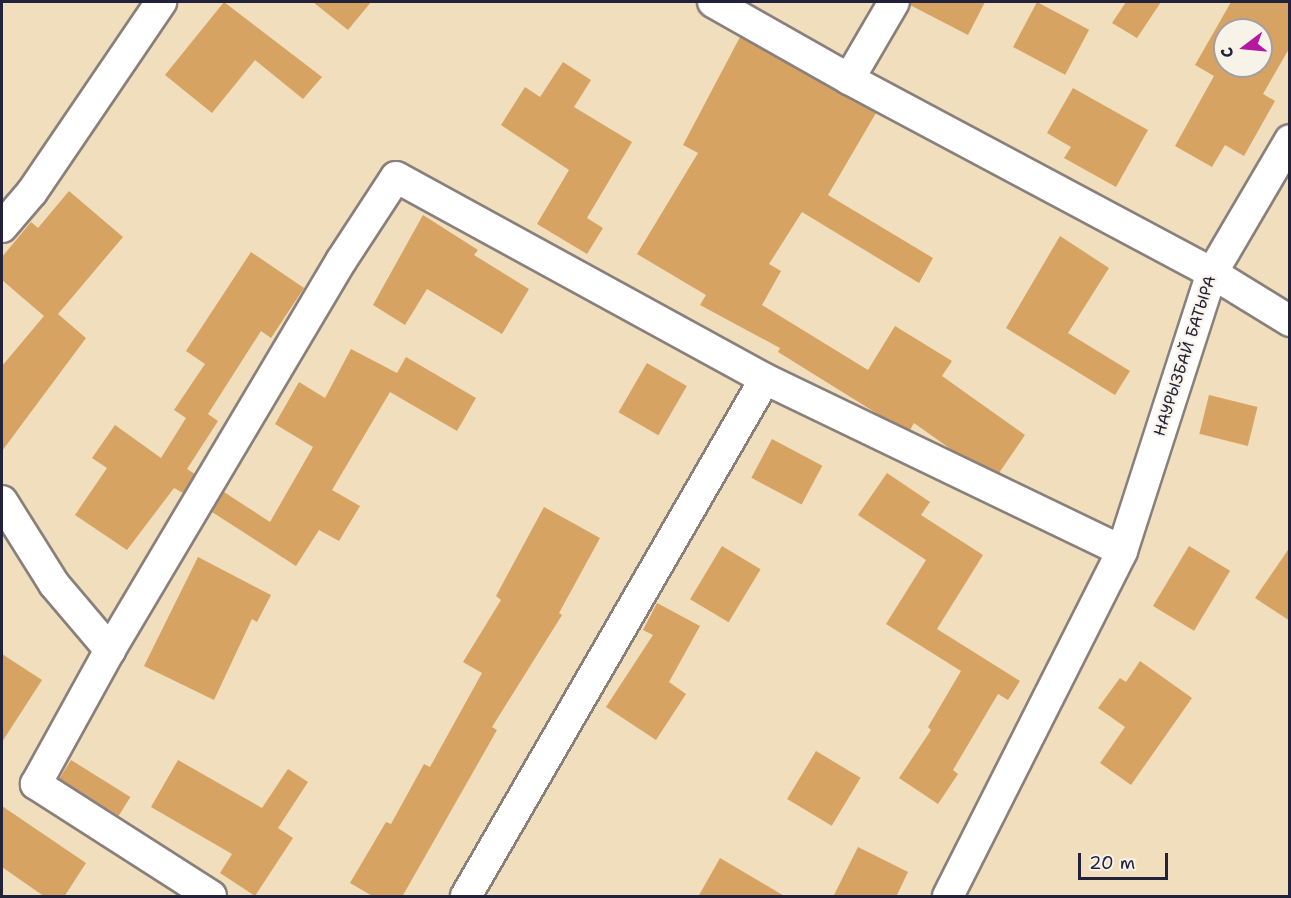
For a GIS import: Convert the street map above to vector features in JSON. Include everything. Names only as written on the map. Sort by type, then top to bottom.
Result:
[{"type":"street","points":[[2,227],[32,192],[161,2]]},
{"type":"street","points":[[713,2],[849,79],[1212,273],[1290,321]]},
{"type":"street","points":[[849,79],[894,2]]},
{"type":"street","name":"НАУРЫЗБАЙ БАТЫРА","points":[[948,897],[1122,551],[1212,273],[1290,140]]},
{"type":"street","points":[[212,897],[36,784],[110,650],[340,261],[396,177],[765,379],[1122,551]]},
{"type":"street","points":[[466,897],[765,379]]},
{"type":"street","points":[[2,501],[54,584],[110,650]]},
{"type":"building","points":[[224,2],[322,77],[303,99],[255,60],[212,113],[165,75]]},
{"type":"building","points":[[313,2],[371,2],[348,30]]},
{"type":"building","points":[[911,2],[985,2],[968,35],[910,5]]},
{"type":"building","points":[[1037,2],[1089,30],[1065,75],[1013,47]]},
{"type":"building","points":[[1126,2],[1161,2],[1137,38],[1112,23]]},
{"type":"building","points":[[1231,2],[1290,2],[1290,47],[1273,77],[1273,18],[1222,18]]},
{"type":"building","points":[[1213,34],[1213,75],[1195,65]]},
{"type":"building","points":[[740,37],[876,113],[828,195],[933,258],[919,283],[802,212],[769,264],[781,271],[762,305],[868,370],[895,326],[952,361],[942,376],[1025,435],[999,473],[952,450],[914,423],[910,430],[881,416],[778,352],[780,348],[700,305],[706,295],[637,254],[698,153],[683,145]]},
{"type":"building","points":[[563,62],[591,80],[574,107],[632,142],[587,218],[603,228],[587,254],[537,224],[569,170],[501,125],[525,87],[540,97]]},
{"type":"building","points":[[1213,78],[1272,78],[1263,94],[1275,101],[1244,156],[1225,145],[1212,167],[1175,146]]},
{"type":"building","points":[[1073,88],[1148,130],[1116,187],[1064,158],[1071,147],[1047,133]]},
{"type":"building","points":[[69,191],[123,237],[58,314],[86,338],[2,451],[2,366],[44,316],[2,280],[2,257],[31,222],[38,228]]},
{"type":"building","points":[[423,215],[478,250],[474,255],[529,289],[502,334],[427,289],[405,325],[373,305]]},
{"type":"building","points":[[1060,236],[1109,268],[1068,333],[1130,371],[1115,395],[1006,328]]},
{"type":"building","points":[[251,252],[304,288],[271,338],[261,331],[208,414],[218,421],[187,469],[195,474],[183,493],[174,488],[127,550],[75,515],[107,468],[92,458],[115,425],[161,458],[186,418],[174,410],[205,364],[186,351]]},
{"type":"building","points":[[351,349],[397,373],[406,357],[476,398],[457,431],[390,392],[332,490],[360,506],[339,541],[319,530],[296,566],[212,512],[224,492],[270,522],[313,447],[275,424],[299,382],[325,398]]},
{"type":"building","points":[[647,363],[687,386],[658,435],[618,412]]},
{"type":"building","points":[[1209,395],[1258,407],[1248,446],[1199,434]]},
{"type":"building","points":[[772,439],[822,466],[802,505],[751,478]]},
{"type":"building","points":[[887,473],[930,502],[921,515],[983,555],[937,629],[1020,681],[1008,700],[998,694],[953,770],[958,774],[938,804],[899,778],[931,730],[928,727],[961,671],[886,624],[926,560],[858,515]]},
{"type":"building","points":[[544,507],[600,538],[559,613],[562,615],[492,727],[497,730],[402,897],[374,897],[350,883],[386,822],[391,824],[424,764],[430,767],[482,673],[463,662],[501,600],[496,596]]},
{"type":"building","points":[[722,546],[761,569],[729,622],[690,599]]},
{"type":"building","points":[[1189,546],[1230,571],[1194,631],[1153,606]]},
{"type":"building","points":[[1290,547],[1290,621],[1255,598]]},
{"type":"building","points":[[198,557],[271,595],[257,622],[252,619],[214,700],[144,666]]},
{"type":"building","points":[[657,603],[700,626],[669,682],[686,694],[656,740],[606,707],[653,635],[643,630]]},
{"type":"building","points":[[2,654],[42,680],[2,742]]},
{"type":"building","points":[[1140,661],[1192,698],[1131,785],[1100,763],[1125,727],[1098,708],[1120,678],[1126,682]]},
{"type":"building","points":[[816,751],[861,778],[832,826],[787,799]]},
{"type":"building","points":[[71,760],[130,797],[119,816],[59,779]]},
{"type":"building","points":[[178,760],[262,808],[288,769],[308,782],[278,828],[293,838],[255,896],[220,873],[232,854],[151,807]]},
{"type":"building","points":[[2,806],[86,863],[64,897],[45,897],[2,867]]},
{"type":"building","points":[[858,847],[908,872],[896,897],[833,897]]},
{"type":"building","points":[[720,858],[786,897],[698,897]]}]
